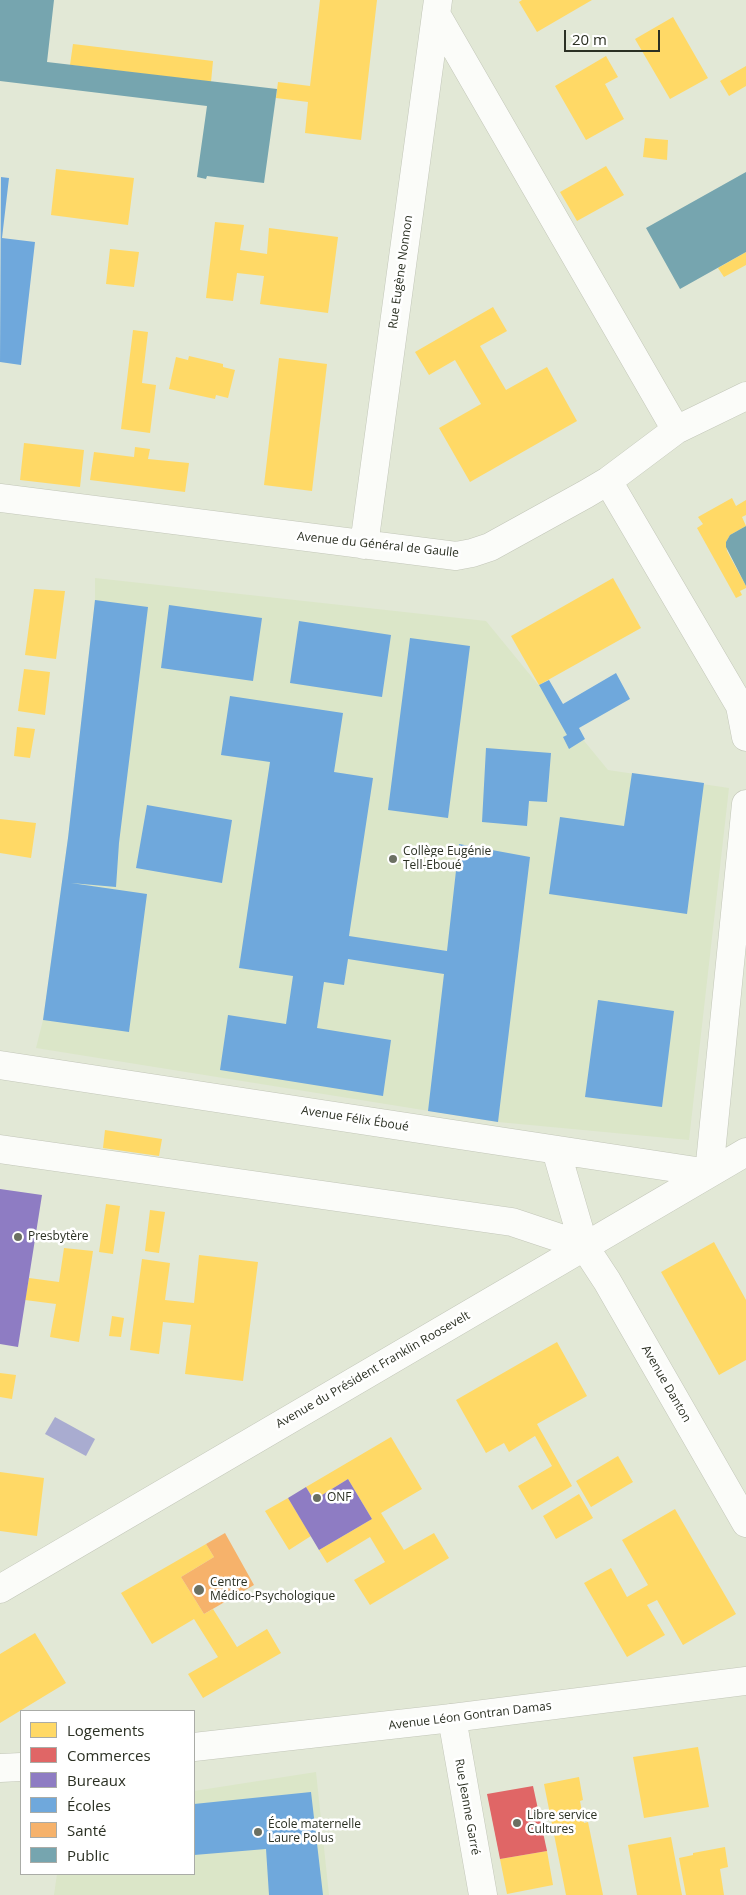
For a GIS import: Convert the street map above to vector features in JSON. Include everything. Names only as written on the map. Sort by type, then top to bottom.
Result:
[{"type":"street","points":[[437,7],[676,430]]},
{"type":"street","name":"Rue Eugène Nonnon","points":[[364,545],[437,7]]},
{"type":"street","name":"Avenue du Général de Gaulle","points":[[0,498],[456,556],[472,554],[523,530],[608,481],[676,430],[746,396]]},
{"type":"street","points":[[608,481],[740,706],[746,737]]},
{"type":"street","points":[[709,1173],[746,816]]},
{"type":"street","name":"Avenue Félix Éboué","points":[[0,1065],[709,1173]]},
{"type":"street","points":[[0,1149],[512,1222],[584,1246]]},
{"type":"street","name":"Avenue Danton","points":[[556,1150],[584,1246],[746,1523]]},
{"type":"street","name":"Avenue du Président Franklin Roosevelt","points":[[0,1589],[746,1152]]},
{"type":"street","name":"Avenue Léon Gontran Damas","points":[[195,1748],[746,1681]]},
{"type":"street","name":"Rue Jeanne Garré","points":[[452,1718],[483,1895]]},
{"type":"street","points":[[0,1768],[20,1767]]},
{"type":"shaded area","name":"Collège Eugénie Tell-Eboué","points":[[95,578],[486,621],[608,770],[729,788],[689,1140],[498,1122],[36,1048],[43,1020],[68,838],[95,600]]},
{"type":"shaded area","name":"École maternelle Laure Polus","points":[[316,1772],[329,1895],[54,1895],[57,1875],[195,1875],[195,1791]]},
{"type":"water","points":[[55,1417],[95,1439],[86,1456],[45,1434]]},
{"type":"building: Logements","points":[[320,0],[377,0],[361,140],[305,133],[308,102],[276,98],[278,82],[310,86]]},
{"type":"building: Logements","points":[[522,0],[592,0],[537,32],[519,2]]},
{"type":"building: Logements","points":[[673,17],[708,78],[670,99],[635,39]]},
{"type":"building: Logements","points":[[73,44],[213,61],[211,82],[70,65]]},
{"type":"building: Logements","points":[[606,56],[618,77],[605,84],[624,119],[586,140],[555,86]]},
{"type":"building: Logements","points":[[746,66],[746,86],[729,96],[720,81]]},
{"type":"building: Logements","points":[[645,138],[668,140],[667,160],[643,157]]},
{"type":"building: Logements","points":[[606,166],[624,195],[577,221],[560,192]]},
{"type":"building: Logements","points":[[56,169],[134,178],[128,225],[51,215]]},
{"type":"building: Logements","points":[[215,222],[244,225],[240,250],[267,254],[269,228],[338,237],[328,313],[260,304],[264,276],[237,273],[233,301],[206,298]]},
{"type":"building: Logements","points":[[110,249],[139,252],[134,287],[106,284]]},
{"type":"building: Logements","points":[[746,252],[746,265],[724,277],[718,268]]},
{"type":"building: Logements","points":[[493,307],[507,331],[480,346],[506,390],[547,367],[577,421],[470,482],[439,428],[481,404],[455,360],[429,375],[415,352]]},
{"type":"building: Logements","points":[[133,330],[148,332],[142,383],[156,385],[150,433],[121,429]]},
{"type":"building: Logements","points":[[189,356],[223,364],[223,367],[235,370],[228,398],[216,395],[215,399],[169,389],[176,357],[188,360]]},
{"type":"building: Logements","points":[[279,358],[327,364],[312,491],[264,485]]},
{"type":"building: Logements","points":[[24,443],[84,450],[80,487],[20,480]]},
{"type":"building: Logements","points":[[135,447],[150,449],[148,459],[189,463],[185,492],[90,480],[94,452],[134,457]]},
{"type":"building: Logements","points":[[732,498],[736,506],[746,500],[746,515],[742,517],[746,526],[730,535],[726,542],[727,551],[746,586],[746,588],[740,591],[742,595],[736,598],[697,528],[703,524],[698,517]]},
{"type":"building: Logements","points":[[613,578],[641,628],[539,685],[511,636]]},
{"type":"building: Logements","points":[[34,589],[65,591],[56,659],[25,655]]},
{"type":"building: Logements","points":[[24,669],[50,672],[45,715],[18,711]]},
{"type":"building: Logements","points":[[17,727],[35,729],[30,758],[14,756]]},
{"type":"building: Logements","points":[[0,819],[36,823],[31,858],[0,853]]},
{"type":"building: Logements","points":[[105,1130],[162,1139],[159,1156],[103,1148]]},
{"type":"building: Logements","points":[[106,1204],[120,1206],[113,1254],[99,1252]]},
{"type":"building: Logements","points":[[150,1210],[165,1212],[159,1253],[145,1251]]},
{"type":"building: Logements","points":[[714,1242],[746,1300],[746,1360],[719,1375],[661,1272]]},
{"type":"building: Logements","points":[[64,1248],[93,1251],[79,1342],[50,1337],[56,1304],[25,1300],[29,1278],[59,1282]]},
{"type":"building: Logements","points":[[199,1255],[258,1262],[243,1381],[185,1374],[191,1325],[163,1322],[159,1354],[130,1350],[142,1259],[170,1263],[165,1300],[194,1303]]},
{"type":"building: Logements","points":[[112,1316],[124,1318],[121,1337],[109,1336]]},
{"type":"building: Logements","points":[[557,1342],[587,1396],[537,1424],[572,1486],[532,1510],[518,1486],[552,1466],[535,1436],[509,1452],[504,1443],[486,1453],[456,1400]]},
{"type":"building: Logements","points":[[0,1373],[16,1375],[12,1399],[0,1397]]},
{"type":"building: Logements","points":[[391,1437],[422,1489],[381,1513],[404,1550],[434,1533],[449,1558],[370,1605],[354,1580],[385,1562],[370,1537],[327,1563],[319,1550],[372,1519],[348,1479],[314,1500],[306,1487]]},
{"type":"building: Logements","points":[[618,1456],[633,1482],[591,1507],[576,1481]]},
{"type":"building: Logements","points":[[0,1472],[44,1478],[37,1536],[0,1531]]},
{"type":"building: Logements","points":[[579,1494],[593,1518],[556,1539],[543,1516]]},
{"type":"building: Logements","points":[[288,1498],[311,1536],[289,1550],[265,1511]]},
{"type":"building: Logements","points":[[675,1509],[736,1614],[683,1645],[657,1600],[647,1605],[665,1635],[627,1657],[584,1583],[611,1568],[627,1597],[648,1585],[622,1540]]},
{"type":"building: Logements","points":[[206,1544],[214,1557],[181,1577],[204,1614],[213,1609],[237,1647],[267,1629],[281,1653],[203,1698],[188,1674],[218,1657],[194,1619],[152,1644],[121,1593]]},
{"type":"building: Logements","points":[[35,1633],[66,1683],[0,1723],[0,1654]]},
{"type":"building: Logements","points":[[698,1747],[709,1807],[644,1818],[633,1757]]},
{"type":"building: Logements","points":[[579,1777],[583,1800],[580,1801],[584,1823],[588,1822],[603,1895],[566,1895],[544,1784]]},
{"type":"building: Logements","points":[[671,1837],[682,1895],[637,1895],[628,1845]]},
{"type":"building: Logements","points":[[725,1847],[728,1867],[720,1869],[724,1895],[686,1895],[679,1858],[693,1855],[693,1853]]},
{"type":"building: Logements","points":[[547,1851],[553,1885],[507,1894],[500,1859]]},
{"type":"building: Commerces","name":"Libre service Cultures","points":[[533,1786],[547,1851],[500,1859],[487,1794]]},
{"type":"building: Bureaux","name":"Presbytère","points":[[0,1189],[42,1195],[18,1347],[0,1344]]},
{"type":"building: Bureaux","points":[[348,1479],[372,1519],[319,1550],[288,1498],[306,1487],[314,1500]]},
{"type":"building: Écoles","points":[[1,177],[9,178],[2,238],[35,242],[21,365],[0,362]]},
{"type":"building: Écoles","points":[[95,600],[148,607],[119,843],[116,887],[71,883],[147,894],[129,1032],[43,1020],[68,838]]},
{"type":"building: Écoles","points":[[169,605],[262,618],[253,681],[161,668]]},
{"type":"building: Écoles","points":[[299,621],[391,635],[382,697],[290,683]]},
{"type":"building: Écoles","points":[[410,638],[470,646],[448,818],[388,810]]},
{"type":"building: Écoles","points":[[616,673],[630,699],[579,728],[585,739],[569,749],[563,737],[567,735],[539,685],[549,680],[563,704]]},
{"type":"building: Écoles","points":[[230,696],[343,713],[334,772],[373,778],[349,936],[447,951],[459,844],[530,857],[498,1122],[428,1111],[444,974],[348,959],[344,985],[324,982],[317,1028],[391,1040],[383,1096],[220,1070],[228,1015],[286,1024],[293,976],[239,968],[270,762],[221,755]]},
{"type":"building: Écoles","points":[[486,748],[551,753],[547,802],[529,801],[527,826],[482,822]]},
{"type":"building: Écoles","points":[[632,773],[704,783],[687,914],[549,894],[560,817],[624,826]]},
{"type":"building: Écoles","points":[[147,805],[232,820],[222,883],[136,868]]},
{"type":"building: Écoles","points":[[598,1000],[674,1011],[662,1107],[585,1097]]},
{"type":"building: Écoles","points":[[311,1792],[323,1895],[269,1895],[266,1849],[195,1855],[195,1804]]},
{"type":"building: Santé","points":[[225,1533],[254,1585],[204,1614],[181,1577],[214,1557],[206,1544]]},
{"type":"building: Public","points":[[0,0],[54,0],[47,62],[277,89],[264,183],[207,176],[206,179],[197,177],[207,106],[0,81]]},
{"type":"building: Public","points":[[746,172],[746,252],[680,289],[646,228]]},
{"type":"building: Public","points":[[746,526],[746,586],[726,547],[726,542],[730,535]]},
{"type":"place","name":"Collège Eugénie Tell-Eboué","points":[[393,859]]},
{"type":"place","name":"Presbytère","points":[[18,1237]]},
{"type":"place","name":"ONF","points":[[317,1498]]},
{"type":"place","name":"Centre Médico-Psychologique","points":[[199,1590]]},
{"type":"place","name":"Libre service Cultures","points":[[517,1823]]},
{"type":"place","name":"École maternelle Laure Polus","points":[[258,1832]]}]
